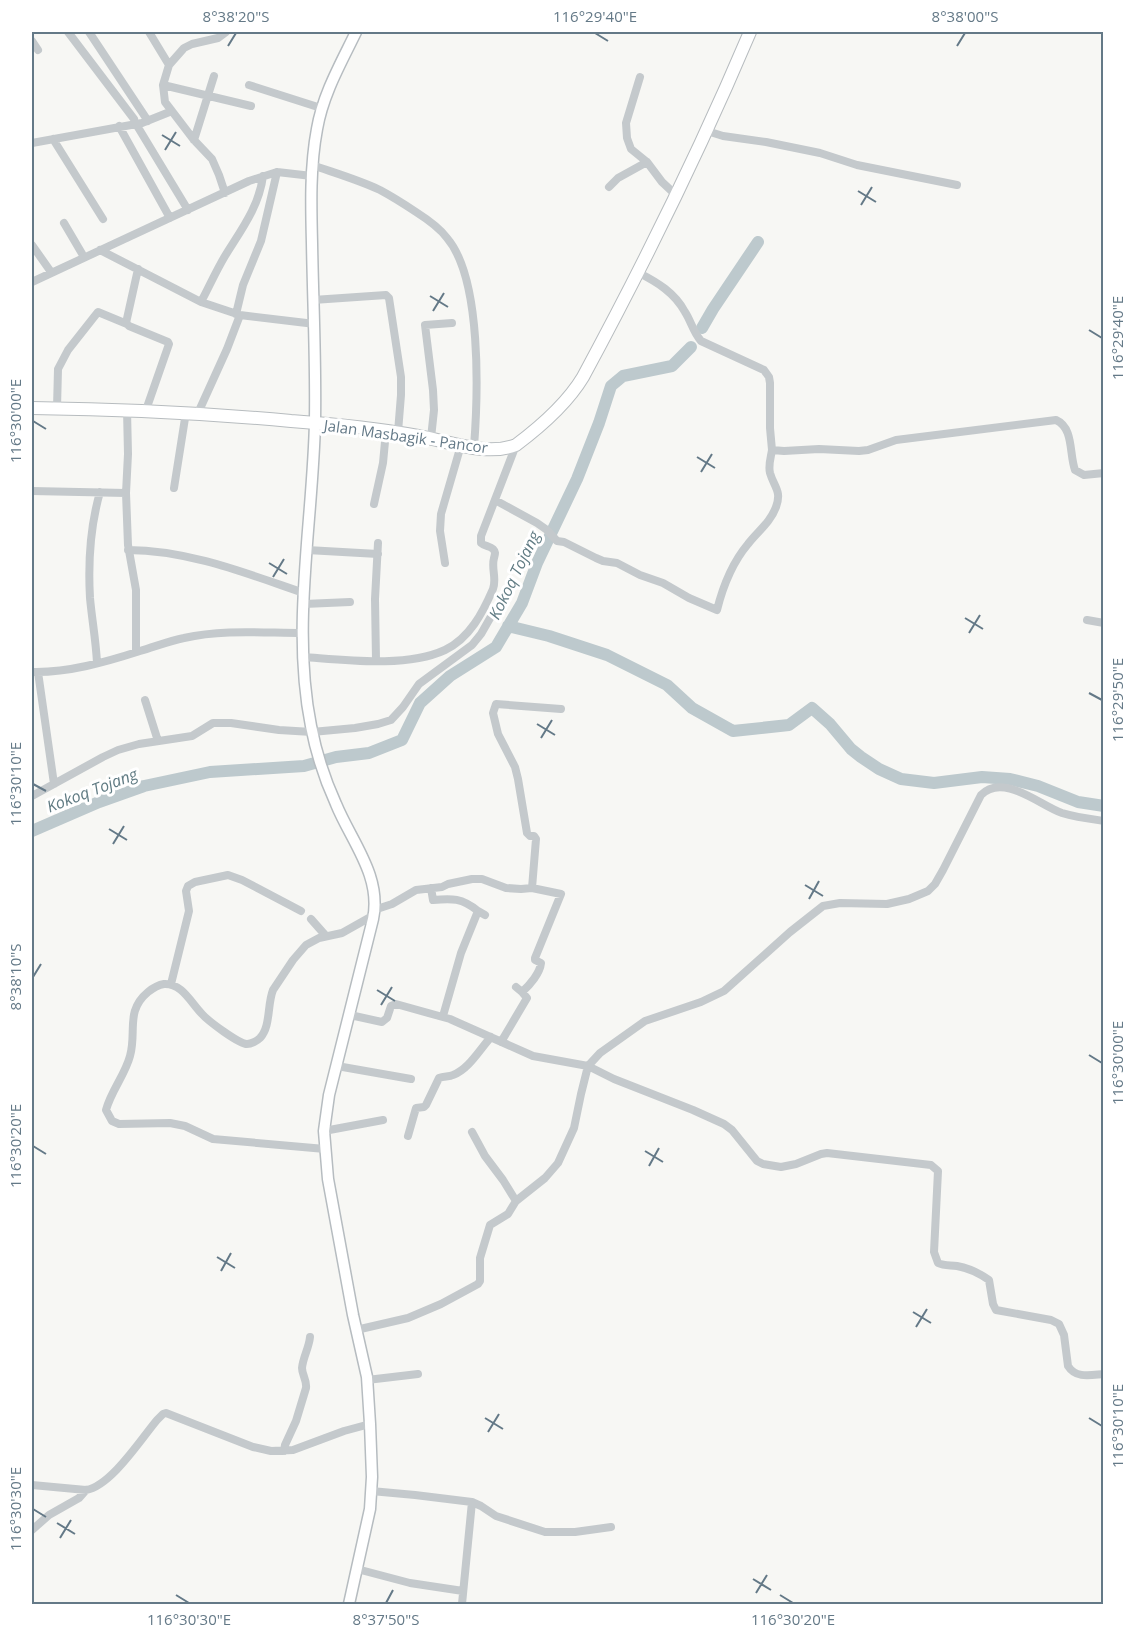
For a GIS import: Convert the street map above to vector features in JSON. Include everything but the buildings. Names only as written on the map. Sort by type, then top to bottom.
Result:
[{"type":"main road","points":[[516,445],[575,390],[639,273],[677,196],[750,32]]},
{"type":"main road","name":"Jalan Masbagik - Pancor","points":[[32,408],[192,412],[392,431],[474,447],[500,449],[516,445]]},
{"type":"street","points":[[68,32],[135,122],[188,210]]},
{"type":"street","points":[[89,32],[148,121]]},
{"type":"street","points":[[149,32],[169,66]]},
{"type":"street","points":[[225,193],[216,165],[165,102],[163,84],[169,66],[184,48],[218,38],[226,32]]},
{"type":"street","points":[[349,1605],[369,1517],[370,1424],[367,1380],[328,1179],[324,1131],[329,1095],[374,912],[368,868],[335,804],[312,732],[303,657],[303,633],[315,423],[312,170],[321,108],[356,32]]},
{"type":"street","points":[[32,41],[38,50]]},
{"type":"street","points":[[194,140],[214,76]]},
{"type":"street","points":[[640,77],[625,130],[628,145],[647,162],[662,182],[677,196]]},
{"type":"street","points":[[163,84],[251,106]]},
{"type":"street","points":[[249,85],[321,108]]},
{"type":"street","points":[[32,143],[148,121],[172,111]]},
{"type":"street","points":[[119,126],[170,218]]},
{"type":"street","points":[[707,131],[723,136],[820,153],[856,165],[957,185]]},
{"type":"street","points":[[53,139],[103,219]]},
{"type":"street","points":[[609,187],[618,178],[647,162]]},
{"type":"street","points":[[32,282],[263,176],[277,172],[312,170],[369,185],[390,196],[441,230],[456,250],[468,290],[474,322],[476,382],[474,447]]},
{"type":"street","points":[[174,488],[192,412],[227,350],[238,315],[243,285],[261,241],[277,172]]},
{"type":"street","points":[[201,302],[216,270],[254,210],[263,176]]},
{"type":"street","points":[[64,223],[84,257]]},
{"type":"street","points":[[32,245],[51,272]]},
{"type":"street","points":[[100,250],[201,302],[238,315],[315,324]]},
{"type":"street","points":[[127,324],[138,269]]},
{"type":"street","points":[[495,500],[537,523],[557,541],[564,542],[603,561],[617,563],[640,575],[663,583],[689,598],[718,607],[733,565],[767,524],[777,504],[778,489],[769,469],[772,450],[769,377],[764,370],[701,341],[677,299],[651,279],[639,273]]},
{"type":"street","points":[[313,300],[386,295],[388,297],[401,377],[401,395],[374,504]]},
{"type":"street","points":[[57,408],[58,369],[68,350],[99,312],[169,343],[146,410]]},
{"type":"street","points":[[431,438],[434,410],[433,390],[425,325],[452,323]]},
{"type":"street","points":[[126,410],[128,550],[136,590],[136,652]]},
{"type":"street","points":[[772,450],[819,448],[859,451],[896,440],[1056,420],[1066,428],[1075,470],[1083,475],[1104,473]]},
{"type":"street","points":[[445,563],[440,531],[441,514],[461,445]]},
{"type":"street","points":[[303,657],[338,660],[402,660],[446,649],[457,642],[483,611],[495,581],[493,569],[495,550],[481,543],[481,540],[516,445]]},
{"type":"street","points":[[32,491],[126,494]]},
{"type":"street","points":[[97,663],[90,599],[90,554],[93,518],[100,492]]},
{"type":"street","points":[[376,660],[375,599],[378,543]]},
{"type":"street","points":[[128,550],[163,552],[194,559],[304,592]]},
{"type":"street","points":[[307,550],[378,554]]},
{"type":"street","points":[[304,604],[350,602]]},
{"type":"street","points":[[32,796],[118,750],[158,738],[192,736],[213,723],[312,732],[355,728],[391,720],[404,707],[419,684],[472,645],[497,606]]},
{"type":"street","points":[[1087,620],[1104,623]]},
{"type":"street","points":[[54,784],[34,672],[68,669],[97,663],[182,638],[204,634],[303,633]]},
{"type":"street","points":[[145,700],[158,738]]},
{"type":"street","points":[[532,888],[536,839],[527,833],[515,768],[498,734],[493,713],[496,704],[561,709]]},
{"type":"street","points":[[356,1330],[408,1318],[441,1304],[478,1284],[480,1258],[492,1223],[508,1214],[516,1201],[558,1163],[574,1128],[588,1066],[603,1050],[637,1026],[724,991],[823,906],[840,903],[887,904],[921,896],[935,884],[981,795],[987,790],[1012,789],[1062,813],[1104,821]]},
{"type":"street","points":[[171,984],[189,911],[186,891],[188,886],[195,882],[228,876],[242,880],[301,911]]},
{"type":"street","points":[[325,1149],[213,1138],[185,1126],[170,1123],[119,1125],[112,1121],[106,1110],[130,1058],[133,1045],[133,1017],[141,998],[158,985],[171,984],[184,993],[202,1015],[247,1044],[254,1042],[263,1033],[270,997],[293,960],[306,945],[326,936],[342,933],[374,912],[412,892],[477,879],[504,888],[532,888],[559,893],[561,897],[535,958],[541,966],[531,982],[519,990],[527,998],[501,1042]]},
{"type":"street","points":[[432,888],[433,900],[455,898],[482,913],[461,953],[443,1017]]},
{"type":"street","points":[[311,919],[326,936]]},
{"type":"street","points":[[350,1015],[384,1022],[391,1006],[396,1004],[469,1026],[533,1056],[588,1066],[724,1124],[738,1136],[757,1161],[769,1166],[781,1167],[796,1164],[820,1154],[833,1153],[931,1164],[938,1171],[934,1252],[938,1263],[973,1271],[989,1280],[996,1310],[1051,1320],[1059,1324],[1064,1335],[1070,1371],[1077,1375],[1104,1374]]},
{"type":"street","points":[[408,1136],[416,1108],[426,1105],[439,1078],[454,1075],[475,1057],[491,1037]]},
{"type":"street","points":[[337,1066],[411,1079]]},
{"type":"street","points":[[324,1131],[383,1120]]},
{"type":"street","points":[[472,1132],[485,1156],[516,1201]]},
{"type":"street","points":[[284,1451],[300,1412],[306,1388],[307,1382],[302,1371],[310,1337]]},
{"type":"street","points":[[367,1380],[418,1374]]},
{"type":"street","points":[[32,1485],[92,1489],[123,1463],[157,1420],[166,1413],[260,1449],[284,1451],[301,1448],[344,1431],[370,1424]]},
{"type":"street","points":[[32,1530],[49,1515],[79,1498],[86,1490]]},
{"type":"street","points":[[371,1491],[471,1502],[482,1506],[496,1516],[545,1533],[611,1527]]},
{"type":"street","points":[[462,1605],[471,1502]]},
{"type":"street","points":[[357,1569],[410,1583],[463,1591]]},
{"type":"waterway","name":"Kokoq Tojang","points":[[702,328],[758,242]]},
{"type":"waterway","name":"Kokoq Tojang","points":[[32,831],[99,802],[144,786],[210,772],[304,766],[336,757],[369,753],[402,740],[420,703],[450,676],[496,647],[522,603],[537,563],[577,479],[611,386],[623,376],[672,366],[691,347]]},
{"type":"waterway","points":[[508,626],[549,636],[607,655],[667,685],[692,708],[733,731],[789,725],[812,708],[861,757],[879,769],[901,779],[934,783],[982,777],[1010,779],[1038,786],[1078,802],[1104,806]]}]
